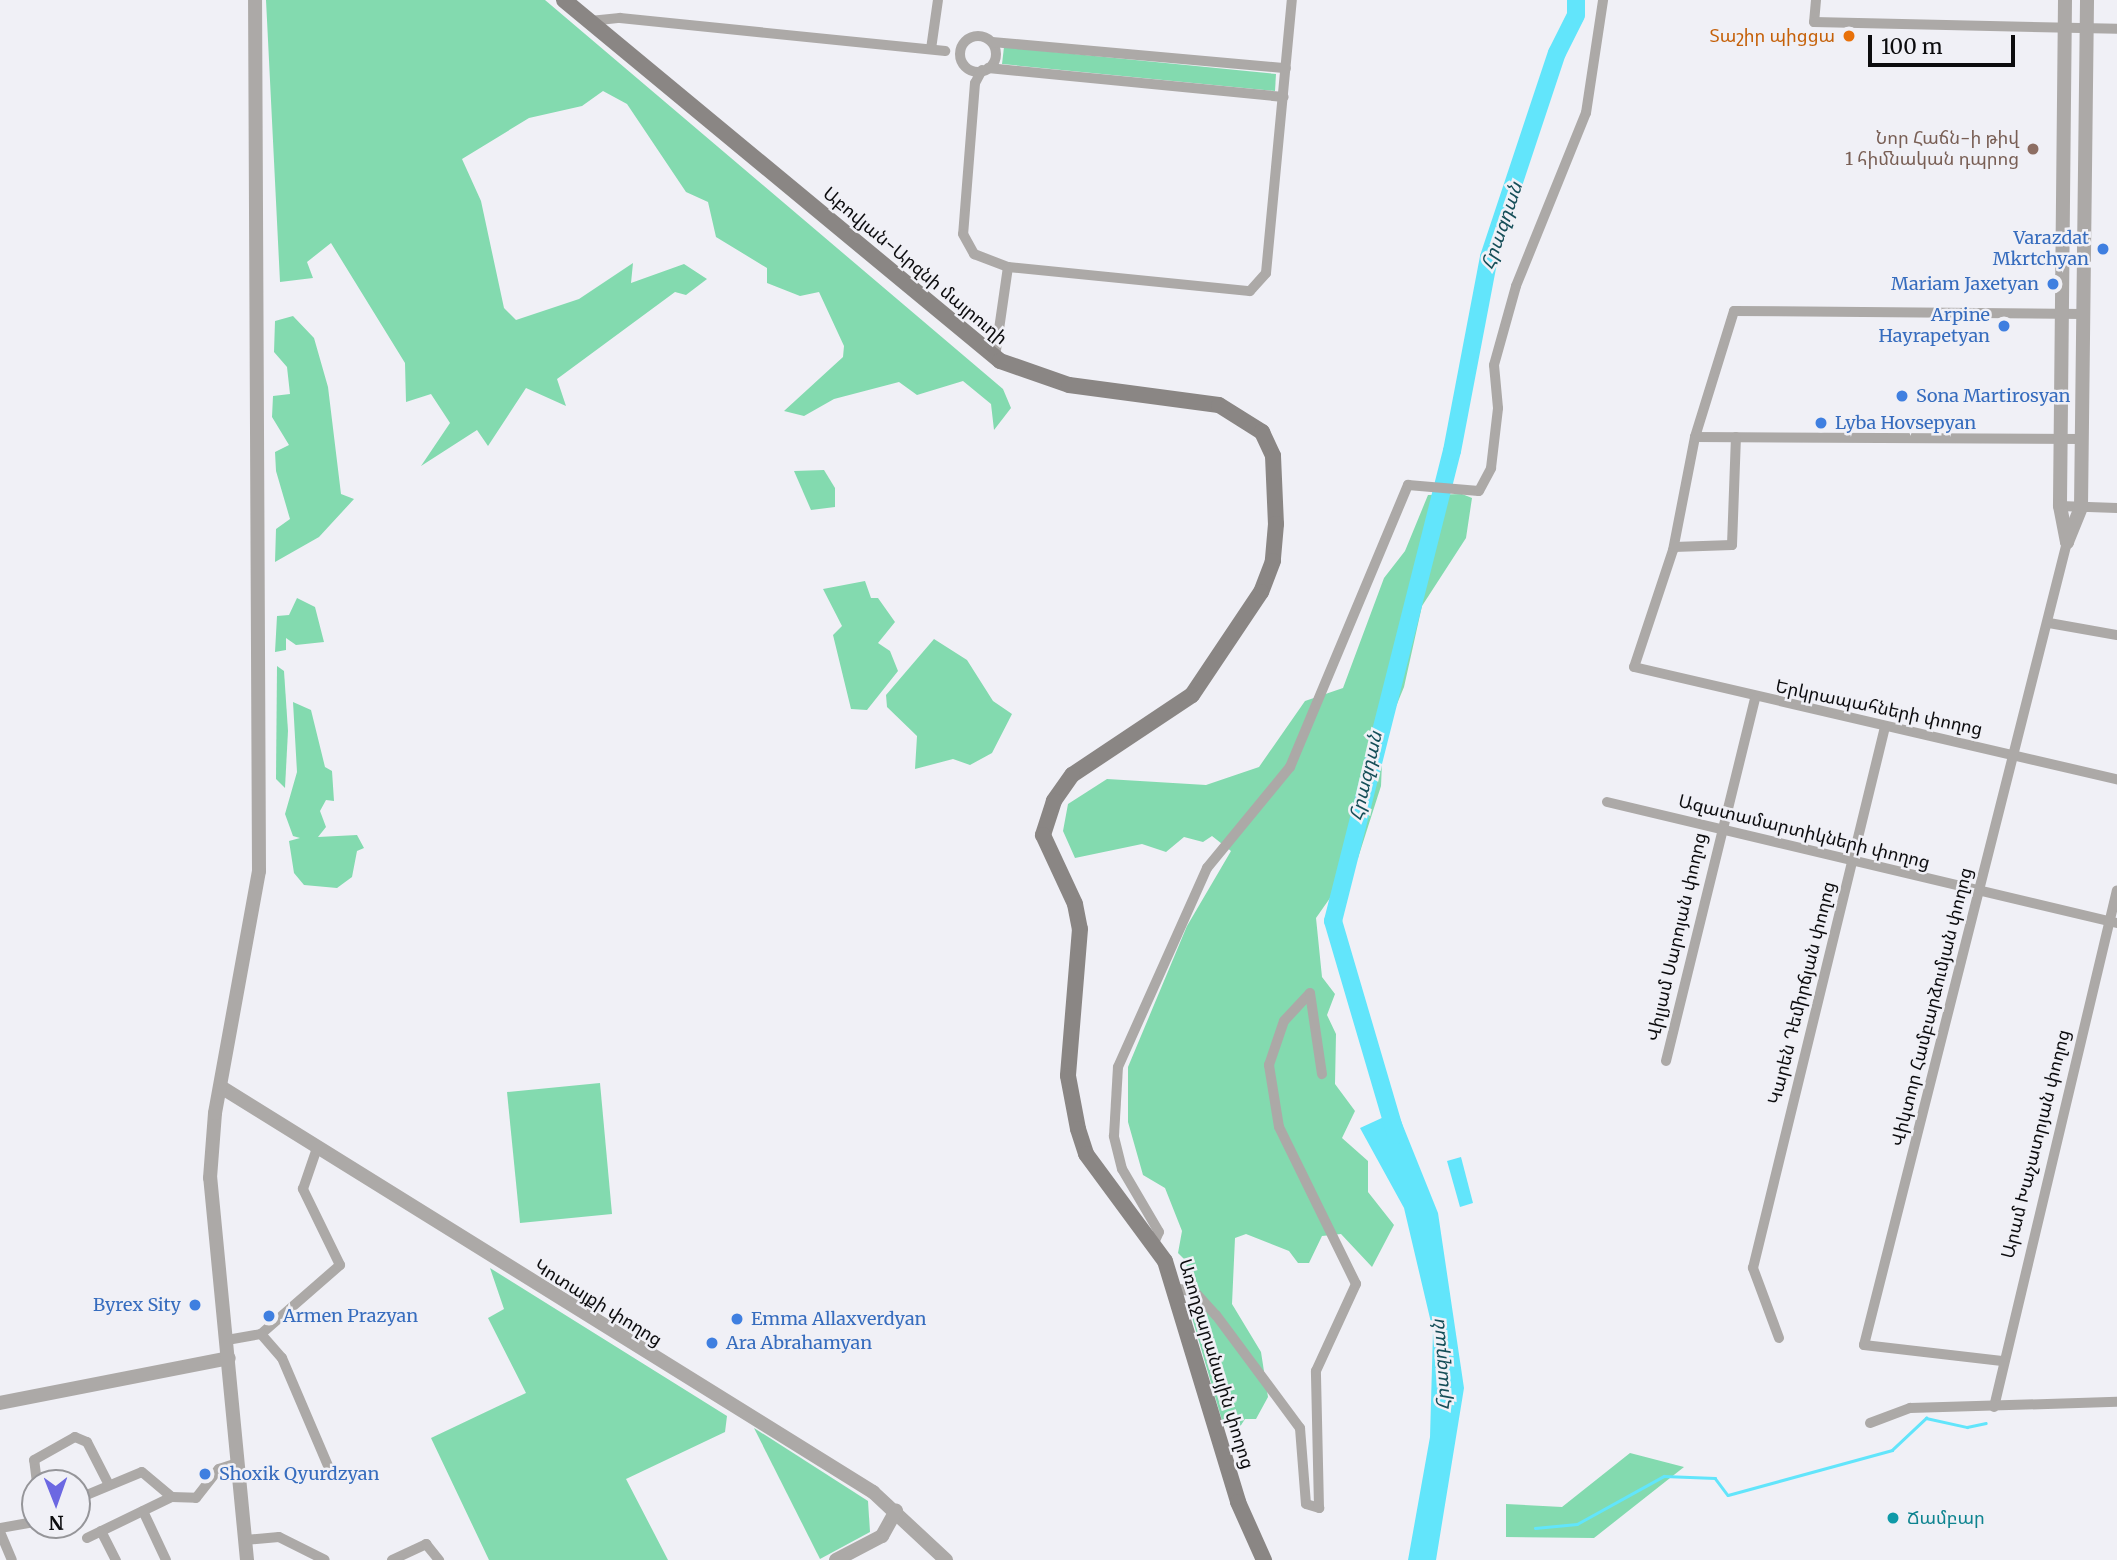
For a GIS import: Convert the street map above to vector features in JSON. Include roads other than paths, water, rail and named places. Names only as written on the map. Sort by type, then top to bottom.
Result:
[{"type":"main road","name":"Աբովյան-Արզնի մայրուղի","points":[[564,0],[995,357],[1069,385],[1219,405],[1262,432],[1273,456],[1273,561],[1261,592],[1192,695]]},
{"type":"main road","name":"Առողջարանային փողոց","points":[[1192,695],[1072,775],[1050,809],[1043,835],[1075,904],[1080,929],[1068,1076],[1078,1129],[1086,1154],[1154,1243],[1174,1288],[1238,1502],[1264,1560]]},
{"type":"street","points":[[247,1560],[210,1178],[221,1087],[259,871],[255,0]]},
{"type":"street","points":[[931,49],[938,0]]},
{"type":"street","points":[[992,42],[995,58],[980,69],[975,83],[963,234],[974,254],[1008,267],[1242,292],[1258,288],[1266,273],[1292,0]]},
{"type":"street","points":[[1154,1243],[1158,1232],[1122,1169],[1114,1136],[1118,1067],[1207,868],[1290,767],[1408,485],[1479,491],[1491,468],[1498,408],[1494,366],[1516,286],[1586,113],[1603,0]]},
{"type":"street","points":[[1815,0],[1814,22],[2117,29]]},
{"type":"street","points":[[2065,0],[2064,314],[2060,506],[2067,542]]},
{"type":"street","points":[[2067,542],[2081,508],[2087,0]]},
{"type":"street","points":[[590,21],[620,18],[945,51]]},
{"type":"street","points":[[1284,97],[980,69],[962,61],[962,46],[973,37],[992,42],[1286,68]]},
{"type":"street","points":[[995,357],[1008,267]]},
{"type":"street","points":[[1736,437],[1732,545],[1674,547],[1695,437],[1734,311],[2082,314]]},
{"type":"street","points":[[1695,437],[2081,439]]},
{"type":"street","points":[[2060,506],[2117,508]]},
{"type":"street","name":"Վիկտոր Համբարձումյան փողոց","points":[[2002,1361],[1864,1345],[2012,754],[2049,623],[2067,542]]},
{"type":"street","name":"Երկրապահների փողոց","points":[[1674,547],[1634,667],[1755,699],[2117,779]]},
{"type":"street","points":[[2049,623],[2117,635]]},
{"type":"street","name":"Վիլյամ Սարոյան փողոց","points":[[1666,1061],[1720,830],[1755,699]]},
{"type":"street","name":"Կարեն Դեմիրճյան փողոց","points":[[1779,1338],[1753,1268],[1885,727]]},
{"type":"street","name":"Ազատամարտիկների փողոց","points":[[1607,803],[1852,859],[1979,894],[2113,922]]},
{"type":"street","name":"Արամ Խաչատրյան փողոց","points":[[1994,1407],[2002,1361],[2113,922],[2117,890]]},
{"type":"street","points":[[1174,1288],[1195,1292],[1216,1315],[1300,1428],[1306,1504],[1319,1508],[1316,1371],[1356,1284],[1279,1127],[1269,1065],[1284,1021],[1310,993],[1322,1074]]},
{"type":"street","name":"Կոտայքի փողոց","points":[[221,1087],[896,1511],[946,1560]]},
{"type":"street","points":[[227,1340],[261,1334],[340,1265],[303,1189],[317,1148]]},
{"type":"street","points":[[261,1334],[282,1358],[332,1475]]},
{"type":"street","points":[[0,1404],[229,1358]]},
{"type":"street","points":[[1870,1423],[1910,1408],[2117,1402]]},
{"type":"street","points":[[35,1469],[34,1460],[75,1437],[88,1442],[109,1485]]},
{"type":"street","points":[[91,1536],[172,1497],[196,1498],[219,1469],[238,1463]]},
{"type":"street","points":[[91,1493],[148,1472],[172,1497]]},
{"type":"street","points":[[143,1511],[166,1560]]},
{"type":"street","points":[[836,1560],[882,1535],[896,1511]]},
{"type":"street","points":[[12,1560],[0,1530],[21,1525]]},
{"type":"street","points":[[101,1531],[116,1560]]},
{"type":"street","points":[[245,1540],[279,1537],[325,1560]]},
{"type":"street","points":[[392,1560],[426,1544],[439,1560]]},
{"type":"water","points":[[1397,1111],[1438,1213],[1464,1388],[1436,1560],[1408,1560],[1430,1437],[1433,1331],[1404,1208],[1360,1128]]},
{"type":"water","points":[[1461,1157],[1473,1203],[1460,1207],[1447,1161]]},
{"type":"waterway","name":"Հրազդան","points":[[1396,1135],[1333,921],[1452,451],[1489,257],[1557,53],[1576,15],[1576,0]]},
{"type":"waterway","points":[[1535,1528],[1577,1524],[1664,1476],[1715,1478],[1728,1495],[1892,1450],[1926,1418],[1967,1427],[1986,1423]]},
{"type":"place","name":"Տաշիր պիցցա","points":[[1849,36]]},
{"type":"place","name":"Նոր Հաճն-ի թիվ 1 հիմնական դպրոց","points":[[2033,149]]},
{"type":"place","name":"Varazdat Mkrtchyan","points":[[2103,249]]},
{"type":"place","name":"Mariam Jaxetyan","points":[[2053,284]]},
{"type":"place","name":"Arpine Hayrapetyan","points":[[2004,326]]},
{"type":"place","name":"Sona Martirosyan","points":[[1902,396]]},
{"type":"place","name":"Lyba Hovsepyan","points":[[1821,423]]},
{"type":"place","name":"Byrex Sity","points":[[195,1305]]},
{"type":"place","name":"Armen Prazyan","points":[[269,1316]]},
{"type":"place","name":"Emma Allaxverdyan","points":[[737,1319]]},
{"type":"place","name":"Ara Abrahamyan","points":[[712,1343]]},
{"type":"place","name":"Shoxik Qyurdzyan","points":[[205,1474]]},
{"type":"place","name":"Ճամբար","points":[[1893,1518]]}]
